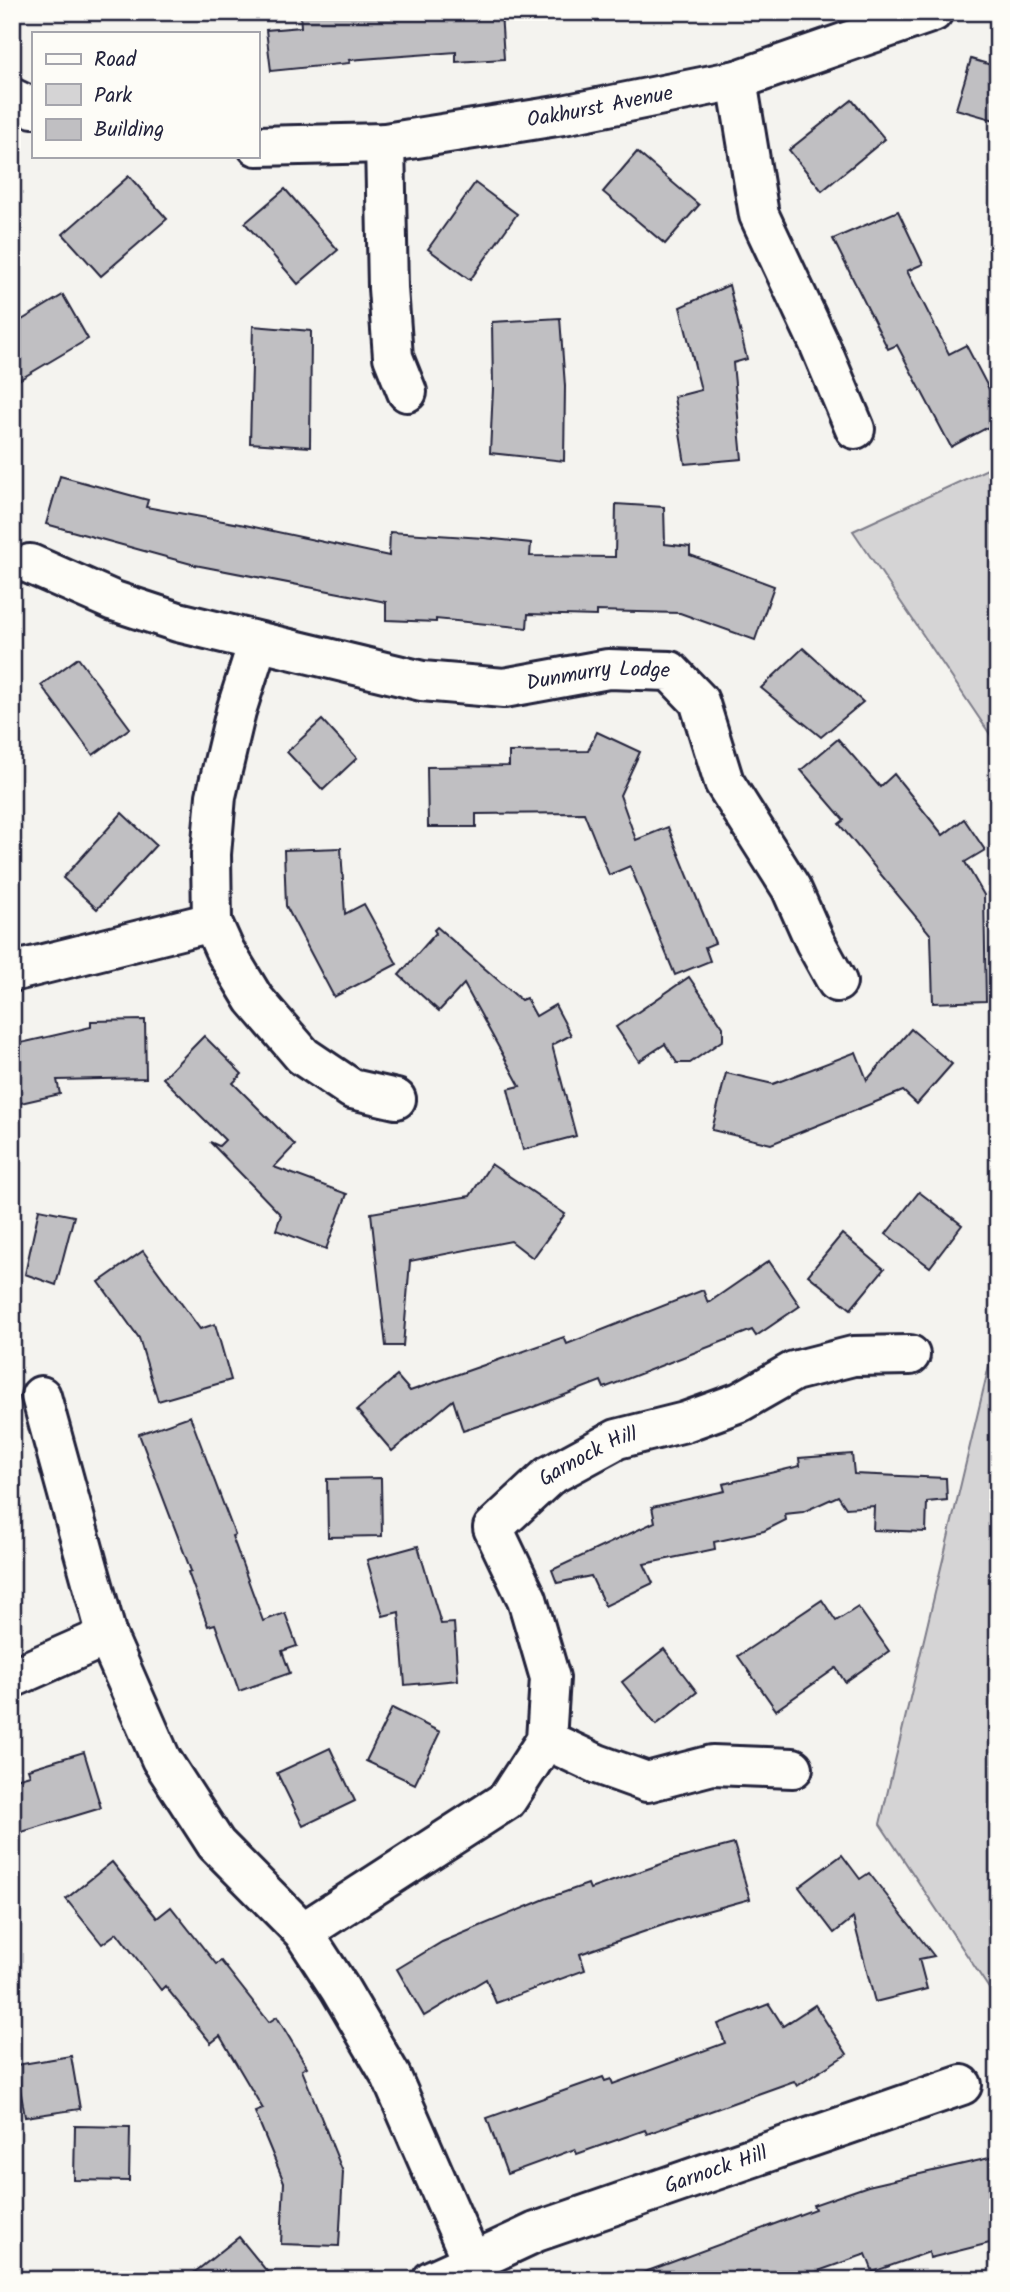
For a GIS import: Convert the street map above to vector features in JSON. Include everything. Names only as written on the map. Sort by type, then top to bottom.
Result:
[{"type":"street","name":"Oakhurst Avenue","points":[[259,146],[385,143],[563,115],[737,80],[933,12]]},
{"type":"street","points":[[737,80],[759,215],[818,341],[855,429]]},
{"type":"street","points":[[12,98],[32,108]]},
{"type":"street","points":[[385,143],[388,288],[393,357],[407,392]]},
{"type":"street","name":"Dunmurry Lodge","points":[[30,564],[114,601],[178,622],[422,681],[504,688],[608,669],[670,671],[699,701],[724,782],[792,888],[815,942],[837,982]]},
{"type":"street","points":[[258,642],[236,711],[216,796],[211,854],[212,922],[225,951],[254,999],[303,1056],[352,1089],[396,1099]]},
{"type":"street","points":[[12,972],[212,922]]},
{"type":"street","name":"Garnock Hill","points":[[303,1932],[507,1800],[546,1740],[550,1678],[527,1599],[493,1528],[549,1476],[617,1439],[685,1422],[740,1402],[794,1371],[852,1356],[910,1355]]},
{"type":"street","points":[[41,1396],[107,1636],[161,1759],[216,1844],[303,1932],[391,2076],[472,2262]]},
{"type":"street","points":[[12,1678],[107,1636]]},
{"type":"street","points":[[546,1740],[597,1764],[647,1782],[712,1765],[793,1768]]},
{"type":"street","name":"Garnock Hill","points":[[432,2280],[536,2232],[962,2085]]},
{"type":"green space","points":[[998,464],[998,746],[853,531]]},
{"type":"green space","points":[[998,1328],[998,2002],[880,1824]]},
{"type":"building","points":[[300,12],[501,12],[504,59],[456,62],[456,52],[349,60],[350,63],[271,71],[266,30],[301,27]]},
{"type":"building","points":[[971,59],[998,67],[998,121],[956,109]]},
{"type":"building","points":[[852,100],[885,139],[822,191],[789,150]]},
{"type":"building","points":[[637,152],[699,205],[665,244],[603,192]]},
{"type":"building","points":[[129,176],[167,219],[101,276],[63,234]]},
{"type":"building","points":[[475,183],[517,214],[470,280],[428,249]]},
{"type":"building","points":[[285,189],[338,250],[298,284],[245,223]]},
{"type":"building","points":[[898,211],[923,264],[907,271],[949,354],[966,345],[998,406],[998,422],[951,447],[897,345],[888,349],[833,239]]},
{"type":"building","points":[[729,285],[747,359],[733,363],[742,459],[685,464],[674,397],[701,390],[680,307]]},
{"type":"building","points":[[63,295],[88,339],[12,384],[12,326]]},
{"type":"building","points":[[560,318],[565,386],[564,461],[490,453],[492,322]]},
{"type":"building","points":[[253,326],[311,331],[310,447],[250,443]]},
{"type":"building","points":[[60,476],[148,500],[146,507],[389,556],[390,532],[531,543],[530,556],[615,557],[616,504],[664,507],[665,544],[690,547],[690,555],[774,586],[755,640],[680,613],[596,611],[596,616],[528,614],[527,628],[436,619],[436,622],[386,620],[386,602],[195,565],[46,524]]},
{"type":"building","points":[[803,648],[863,702],[821,737],[761,688]]},
{"type":"building","points":[[78,658],[130,728],[93,755],[41,685]]},
{"type":"building","points":[[322,720],[357,758],[323,790],[287,752]]},
{"type":"building","points":[[597,732],[640,752],[620,795],[636,840],[668,827],[715,943],[705,947],[710,961],[675,975],[630,866],[609,875],[584,813],[476,814],[476,827],[428,827],[427,767],[509,766],[509,752],[588,751]]},
{"type":"building","points":[[838,739],[880,787],[894,774],[943,835],[964,819],[985,850],[965,862],[984,895],[986,1001],[933,1003],[931,935],[839,824],[844,820],[801,770]]},
{"type":"building","points":[[122,813],[156,845],[97,909],[63,878]]},
{"type":"building","points":[[341,848],[345,914],[364,904],[397,964],[334,997],[286,906],[284,850]]},
{"type":"building","points":[[437,927],[521,1000],[526,998],[536,1016],[555,1005],[571,1035],[552,1045],[576,1136],[523,1150],[508,1089],[520,1086],[464,984],[439,1011],[399,975],[436,933],[434,930]]},
{"type":"building","points":[[689,977],[723,1027],[723,1040],[690,1063],[677,1063],[665,1044],[639,1061],[616,1027]]},
{"type":"building","points":[[145,1020],[146,1078],[57,1080],[60,1094],[12,1105],[12,1045],[91,1027],[91,1021]]},
{"type":"building","points":[[911,1029],[952,1064],[917,1104],[903,1091],[771,1144],[712,1130],[726,1073],[773,1084],[856,1052],[867,1080]]},
{"type":"building","points":[[204,1036],[242,1074],[233,1083],[295,1145],[274,1167],[347,1194],[326,1249],[276,1230],[281,1215],[210,1142],[219,1146],[225,1140],[163,1078]]},
{"type":"building","points":[[491,1164],[565,1214],[533,1258],[511,1241],[410,1261],[403,1346],[386,1346],[371,1213],[470,1196]]},
{"type":"building","points":[[919,1192],[962,1225],[930,1267],[886,1234]]},
{"type":"building","points":[[39,1209],[74,1216],[56,1285],[25,1274]]},
{"type":"building","points":[[842,1234],[884,1269],[851,1309],[808,1275]]},
{"type":"building","points":[[143,1251],[200,1329],[215,1324],[231,1380],[158,1401],[139,1338],[99,1282]]},
{"type":"building","points":[[769,1261],[800,1306],[756,1336],[752,1330],[604,1388],[601,1381],[463,1431],[453,1400],[392,1451],[357,1410],[397,1376],[410,1391],[564,1337],[567,1344],[703,1290],[708,1303]]},
{"type":"building","points":[[190,1416],[235,1535],[232,1536],[263,1621],[285,1613],[297,1646],[282,1651],[290,1673],[239,1691],[215,1624],[208,1626],[188,1572],[191,1571],[139,1434]]},
{"type":"building","points":[[852,1454],[854,1474],[946,1478],[947,1500],[927,1502],[926,1532],[873,1530],[874,1506],[846,1508],[838,1496],[803,1512],[785,1514],[786,1520],[764,1531],[714,1542],[715,1549],[644,1564],[653,1583],[605,1606],[591,1576],[557,1583],[552,1570],[655,1522],[652,1507],[725,1491],[723,1484],[800,1466],[799,1458]]},
{"type":"building","points":[[381,1478],[382,1536],[328,1537],[327,1479]]},
{"type":"building","points":[[418,1546],[441,1624],[454,1623],[458,1680],[405,1685],[399,1612],[383,1616],[367,1560]]},
{"type":"building","points":[[822,1600],[836,1621],[858,1607],[889,1651],[845,1682],[836,1668],[776,1710],[738,1656]]},
{"type":"building","points":[[664,1649],[697,1692],[656,1725],[622,1682]]},
{"type":"building","points":[[392,1708],[440,1732],[415,1784],[366,1761]]},
{"type":"building","points":[[330,1748],[355,1801],[303,1826],[277,1773]]},
{"type":"building","points":[[84,1752],[101,1808],[12,1835],[12,1780],[30,1775],[28,1769]]},
{"type":"building","points":[[734,1844],[750,1899],[689,1916],[580,1954],[585,1970],[496,2003],[486,1979],[424,2016],[397,1969],[442,1942],[545,1899],[588,1884],[590,1889],[673,1860]]},
{"type":"building","points":[[842,1855],[860,1879],[869,1873],[934,1956],[919,1959],[927,1989],[875,2002],[853,1918],[834,1933],[799,1887]]},
{"type":"building","points":[[112,1862],[157,1918],[171,1907],[216,1964],[221,1961],[269,2022],[277,2017],[307,2067],[302,2070],[343,2172],[339,2246],[281,2244],[284,2182],[255,2112],[263,2109],[220,2036],[211,2043],[165,1986],[161,1990],[117,1933],[102,1944],[66,1899]]},
{"type":"building","points":[[769,2004],[783,2026],[815,2005],[847,2054],[797,2086],[794,2081],[647,2134],[645,2130],[577,2154],[575,2149],[507,2174],[487,2118],[603,2077],[605,2081],[611,2079],[613,2084],[725,2043],[718,2024]]},
{"type":"building","points":[[71,2056],[80,2109],[25,2117],[16,2065]]},
{"type":"building","points":[[75,2126],[130,2127],[129,2181],[74,2180]]},
{"type":"building","points":[[998,2156],[998,2241],[930,2258],[929,2252],[873,2272],[866,2254],[793,2280],[638,2280],[637,2275],[815,2209],[813,2205],[868,2186]]},
{"type":"building","points":[[239,2237],[274,2280],[185,2280]]}]
